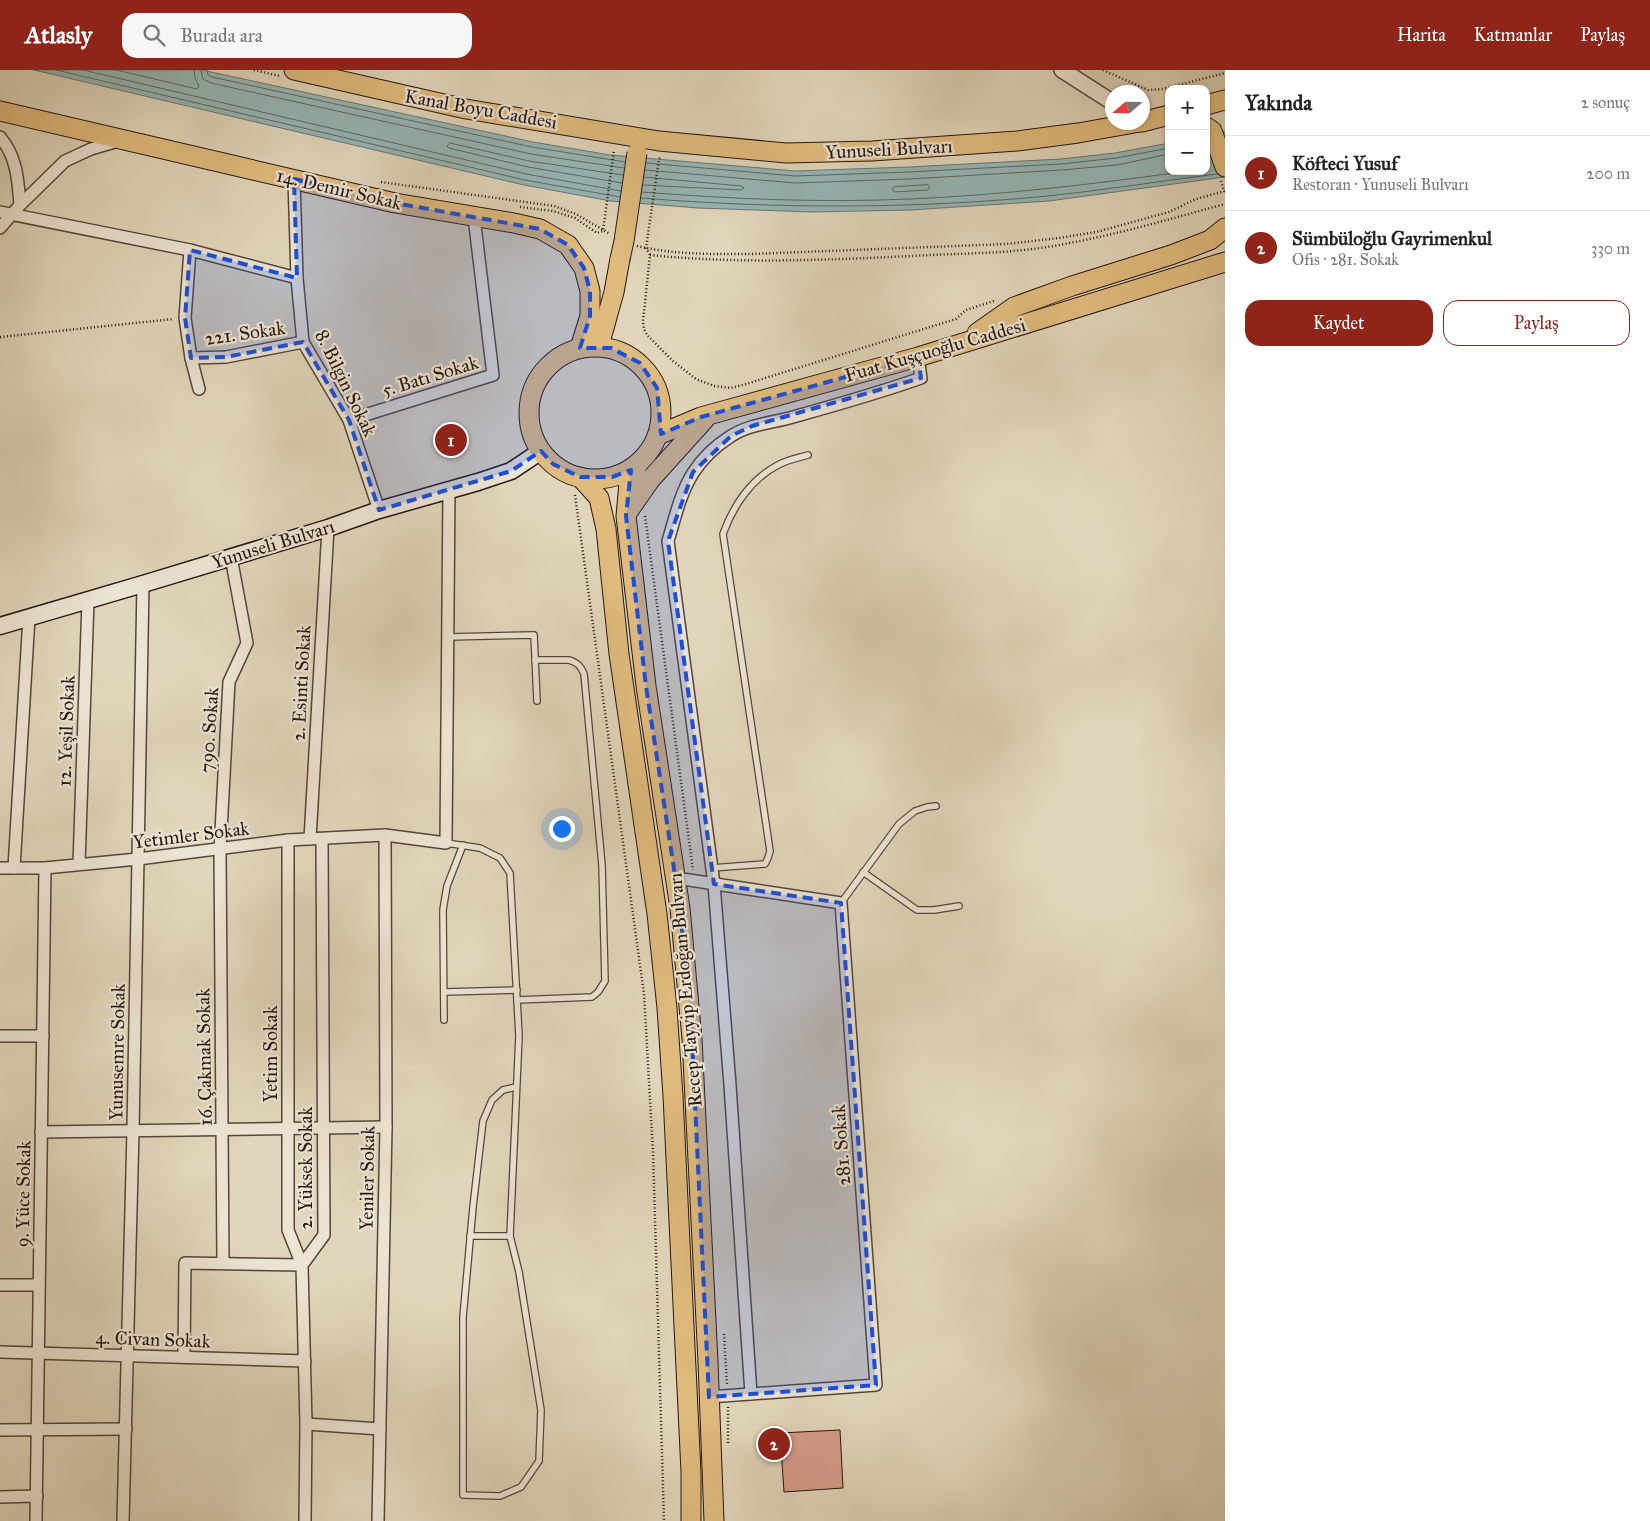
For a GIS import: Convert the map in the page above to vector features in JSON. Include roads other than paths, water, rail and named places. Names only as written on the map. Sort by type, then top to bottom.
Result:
[{"type":"main road","name":"Kanal Boyu Caddesi","points":[[294,70],[638,145]]},
{"type":"main road","points":[[1210,104],[1225,100]]},
{"type":"main road","name":"14. Demir Sokak","points":[[0,111],[395,203],[540,229],[568,245],[584,268],[590,291],[590,316],[580,348]]},
{"type":"main road","name":"Yunuseli Bulvarı","points":[[1150,120],[1165,116]]},
{"type":"main road","name":"Yunuseli Bulvarı","points":[[638,145],[659,141],[786,153],[872,151],[1017,141],[1105,129]]},
{"type":"main road","points":[[1209,130],[1225,167]]},
{"type":"main road","points":[[599,346],[614,292],[624,241],[638,145]]},
{"type":"main road","points":[[964,343],[1014,307],[1072,286],[1171,256],[1210,240],[1225,228]]},
{"type":"main road","name":"Fuat Kuşçuoğlu Caddesi","points":[[658,435],[709,415],[918,357],[1219,264]]},
{"type":"main road","points":[[599,346],[611,348],[631,357],[650,374],[661,402],[661,425],[648,454],[638,464],[612,477],[577,484],[568,473],[553,464],[541,452],[533,436],[529,419],[529,406],[532,392],[542,374],[555,360],[580,348],[599,346]]},
{"type":"main road","points":[[626,514],[650,480],[709,415]]},
{"type":"main road","name":"Yunuseli Bulvarı","points":[[0,626],[511,471],[541,452]]},
{"type":"main road","name":"Recep Tayyip Erdoğan Bulvarı","points":[[638,464],[629,483],[626,514],[646,686],[680,908],[692,1039],[715,1518]]},
{"type":"main road","name":"Recep Tayyip Erdoğan Bulvarı","points":[[577,484],[599,498],[606,529],[619,654],[658,914],[673,1096],[691,1521]]},
{"type":"street","points":[[1062,70],[1105,98]]},
{"type":"street","points":[[0,137],[7,146],[15,165],[20,205]]},
{"type":"street","points":[[0,228],[20,205],[65,161],[91,148],[122,139]]},
{"type":"street","name":"8. Bilgin Sokak","points":[[294,178],[302,342],[349,420],[379,510]]},
{"type":"street","points":[[0,212],[190,250],[298,278]]},
{"type":"street","name":"5. Batı Sokak","points":[[349,420],[493,375],[474,217]]},
{"type":"street","points":[[190,250],[186,318],[191,358],[199,389]]},
{"type":"street","name":"221. Sokak","points":[[191,358],[226,357],[302,342]]},
{"type":"street","points":[[751,1394],[728,1056],[714,884],[668,541],[682,493],[694,472],[710,452],[731,436],[752,426],[791,418],[921,378],[918,357]]},
{"type":"street","points":[[446,843],[449,490]]},
{"type":"street","name":"2. Esinti Sokak","points":[[310,839],[328,528]]},
{"type":"street","name":"790. Sokak","points":[[220,850],[229,682],[247,642],[231,557]]},
{"type":"street","name":"Yunusemre Sokak","points":[[123,1521],[133,1131],[143,584]]},
{"type":"street","name":"12. Yeşil Sokak","points":[[79,864],[88,600]]},
{"type":"street","points":[[14,868],[29,617]]},
{"type":"street","name":"Yetimler Sokak","points":[[0,868],[45,868],[138,859],[288,840],[385,835],[446,843]]},
{"type":"street","name":"Yeniler Sokak","points":[[378,1521],[386,1127],[385,835]]},
{"type":"street","name":"2. Yüksek Sokak","points":[[302,1265],[324,1235],[322,839]]},
{"type":"street","name":"Yetim Sokak","points":[[288,840],[288,1230],[302,1265]]},
{"type":"street","name":"16. Çakmak Sokak","points":[[220,850],[223,1263]]},
{"type":"street","name":"9. Yüce Sokak","points":[[36,1521],[45,868]]},
{"type":"street","points":[[676,878],[841,903]]},
{"type":"street","name":"281. Sokak","points":[[709,1397],[876,1385],[841,903]]},
{"type":"street","points":[[0,1036],[43,1036]]},
{"type":"street","points":[[41,1132],[386,1127]]},
{"type":"street","points":[[184,1357],[185,1263],[302,1265],[306,1424],[305,1521]]},
{"type":"street","points":[[0,1285],[39,1285]]},
{"type":"street","name":"4. Civan Sokak","points":[[0,1352],[305,1361]]},
{"type":"street","points":[[306,1424],[380,1429]]},
{"type":"street","points":[[0,1430],[126,1429]]},
{"type":"street","points":[[0,1497],[37,1496]]},
{"type":"lane","points":[[712,868],[764,864],[770,851],[723,534],[740,500],[758,480],[779,464],[808,455]]},
{"type":"lane","points":[[448,638],[534,635],[537,701]]},
{"type":"lane","points":[[517,1000],[592,997],[605,982],[602,866],[584,674],[582,668],[574,661],[535,660]]},
{"type":"lane","points":[[841,903],[899,824],[915,811],[936,806]]},
{"type":"lane","points":[[446,843],[480,848],[500,858],[510,872],[519,1036],[510,1236],[519,1272],[541,1410],[539,1461],[521,1487],[500,1496],[463,1495],[463,1317],[483,1122],[492,1100],[503,1090],[516,1087]]},
{"type":"lane","points":[[444,1020],[443,910],[447,886],[463,845]]},
{"type":"lane","points":[[863,872],[917,910],[934,910],[958,906]]},
{"type":"lane","points":[[444,992],[517,990]]},
{"type":"lane","points":[[470,1236],[510,1236]]},
{"type":"water","points":[[34,70],[202,70],[533,142],[610,155],[795,171],[1061,159],[1115,153],[1165,144],[1165,175],[1210,175],[1210,135],[1225,131],[1225,177],[1049,201],[910,210],[812,212],[698,208],[611,201],[524,185]]},
{"type":"place","name":"Köfteci Yusuf","points":[[451,440]]},
{"type":"place","name":"Sümbüloğlu Gayrimenkul","points":[[774,1444]]}]
